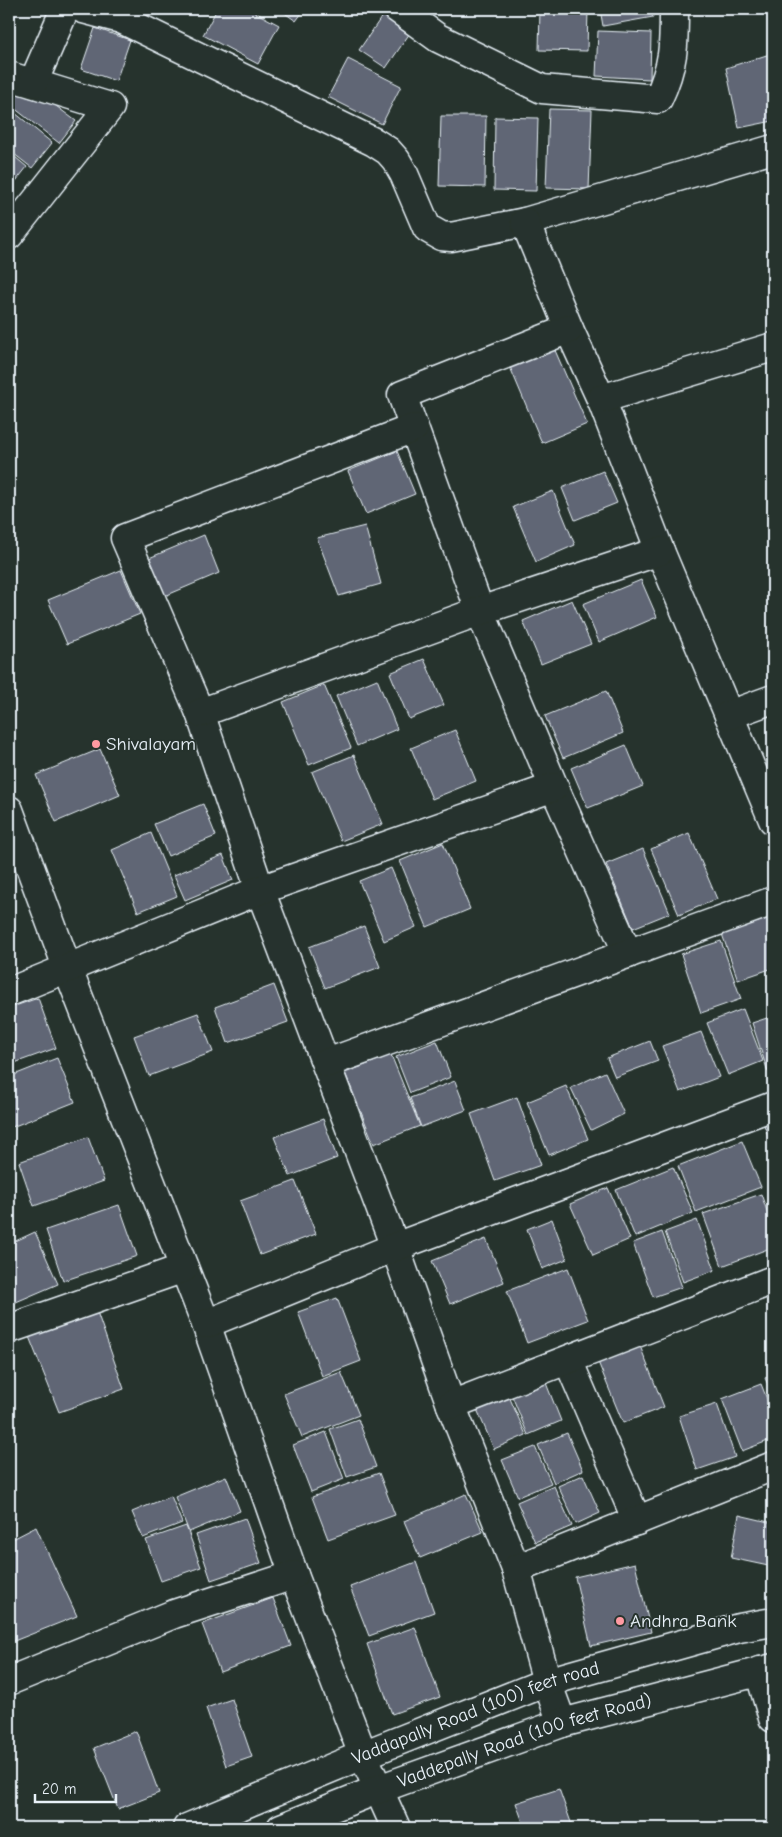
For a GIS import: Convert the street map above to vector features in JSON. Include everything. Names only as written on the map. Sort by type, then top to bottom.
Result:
[{"type":"street","points":[[9,235],[110,107],[21,79],[65,9]]},
{"type":"street","points":[[83,9],[121,19],[374,142],[388,151],[404,174],[427,228],[441,236],[451,237],[525,222],[773,149]]},
{"type":"street","points":[[398,9],[438,38],[542,89],[658,99],[668,78],[674,46],[674,9]]},
{"type":"street","points":[[525,222],[569,329],[601,399],[660,551],[773,820]]},
{"type":"street","points":[[569,329],[402,395],[480,611],[554,787],[628,954]]},
{"type":"street","points":[[601,399],[773,347]]},
{"type":"street","points":[[414,428],[125,538],[200,713],[260,890],[395,1247],[451,1405],[516,1569],[547,1682],[562,1723]]},
{"type":"street","points":[[200,713],[480,611],[660,551]]},
{"type":"street","points":[[730,715],[773,699]]},
{"type":"street","points":[[9,992],[260,890],[554,787]]},
{"type":"street","points":[[9,810],[206,1324],[294,1575],[363,1755],[396,1828]]},
{"type":"street","points":[[326,1063],[773,901]]},
{"type":"street","points":[[206,1324],[395,1247],[773,1106]]},
{"type":"street","points":[[9,1329],[184,1268]]},
{"type":"street","points":[[451,1405],[773,1280]]},
{"type":"street","points":[[568,1360],[638,1521]]},
{"type":"street","points":[[516,1569],[773,1466]]},
{"type":"street","points":[[9,1681],[174,1614],[294,1575]]},
{"type":"street","name":"Vaddapally Road (100) feet road","points":[[187,1828],[363,1755],[547,1682],[739,1628],[773,1622]]},
{"type":"street","points":[[766,1669],[773,1718]]},
{"type":"street","name":"Vaddepally Road (100 feet Road)","points":[[281,1828],[378,1789],[562,1723],[766,1669]]},
{"type":"building","points":[[217,9],[249,9],[279,25],[258,64],[203,35]]},
{"type":"building","points":[[279,9],[305,9],[296,21]]},
{"type":"building","points":[[540,9],[588,9],[587,51],[539,50]]},
{"type":"building","points":[[600,9],[651,9],[653,17],[603,26]]},
{"type":"building","points":[[385,12],[412,30],[386,68],[359,50]]},
{"type":"building","points":[[95,28],[130,40],[116,81],[81,69]]},
{"type":"building","points":[[598,31],[651,33],[650,79],[596,76]]},
{"type":"building","points":[[773,53],[773,121],[739,128],[726,68]]},
{"type":"building","points":[[348,59],[401,86],[382,124],[328,97]]},
{"type":"building","points":[[24,82],[76,121],[59,143],[9,104]]},
{"type":"building","points":[[9,108],[52,143],[32,168],[9,150]]},
{"type":"building","points":[[549,109],[592,110],[589,189],[546,188]]},
{"type":"building","points":[[441,116],[486,116],[485,187],[439,186]]},
{"type":"building","points":[[495,117],[538,118],[536,191],[494,190]]},
{"type":"building","points":[[9,152],[27,167],[16,181],[9,176]]},
{"type":"building","points":[[554,348],[587,424],[542,443],[510,367]]},
{"type":"building","points":[[397,451],[415,494],[366,514],[348,471]]},
{"type":"building","points":[[603,471],[617,503],[575,520],[562,488]]},
{"type":"building","points":[[553,491],[575,545],[536,562],[513,507]]},
{"type":"building","points":[[365,526],[381,584],[339,596],[317,538]]},
{"type":"building","points":[[204,535],[219,573],[165,596],[149,558]]},
{"type":"building","points":[[121,570],[140,614],[67,644],[48,600]]},
{"type":"building","points":[[641,580],[657,617],[599,642],[583,604]]},
{"type":"building","points":[[572,600],[591,644],[541,664],[523,621]]},
{"type":"building","points":[[424,659],[444,705],[409,719],[390,673]]},
{"type":"building","points":[[377,679],[397,729],[357,746],[336,696]]},
{"type":"building","points":[[324,685],[351,748],[309,765],[283,702]]},
{"type":"building","points":[[606,691],[623,733],[563,758],[545,716]]},
{"type":"building","points":[[455,730],[476,781],[432,799],[411,748]]},
{"type":"building","points":[[626,745],[643,786],[588,808],[571,768]]},
{"type":"building","points":[[100,749],[120,795],[56,822],[36,775]]},
{"type":"building","points":[[354,755],[383,824],[341,841],[312,772]]},
{"type":"building","points":[[203,804],[216,836],[168,856],[154,824]]},
{"type":"building","points":[[151,833],[177,896],[138,912],[112,850]]},
{"type":"building","points":[[689,833],[717,899],[679,915],[651,849]]},
{"type":"building","points":[[443,843],[470,909],[427,927],[400,861]]},
{"type":"building","points":[[643,849],[670,913],[633,928],[606,864]]},
{"type":"building","points":[[223,855],[233,880],[185,900],[174,875]]},
{"type":"building","points":[[391,868],[416,927],[384,941],[359,881]]},
{"type":"building","points":[[773,917],[773,968],[738,980],[722,934]]},
{"type":"building","points":[[364,926],[380,967],[325,988],[309,947]]},
{"type":"building","points":[[721,941],[741,999],[701,1013],[681,954]]},
{"type":"building","points":[[274,985],[288,1022],[228,1043],[215,1007]]},
{"type":"building","points":[[38,998],[56,1048],[9,1065],[9,1008]]},
{"type":"building","points":[[743,1009],[763,1061],[728,1075],[707,1023]]},
{"type":"building","points":[[198,1013],[213,1052],[149,1076],[134,1036]]},
{"type":"building","points":[[773,1016],[773,1070],[768,1072],[752,1023]]},
{"type":"building","points":[[701,1032],[719,1077],[680,1092],[662,1046]]},
{"type":"building","points":[[437,1041],[451,1077],[410,1093],[396,1057]]},
{"type":"building","points":[[650,1041],[658,1061],[615,1077],[607,1058]]},
{"type":"building","points":[[391,1055],[420,1126],[374,1144],[345,1073]]},
{"type":"building","points":[[57,1058],[75,1102],[12,1127],[9,1119],[9,1077]]},
{"type":"building","points":[[605,1072],[624,1114],[591,1130],[571,1088]]},
{"type":"building","points":[[455,1081],[466,1110],[421,1127],[410,1098]]},
{"type":"building","points":[[566,1086],[588,1139],[549,1155],[527,1102]]},
{"type":"building","points":[[517,1097],[541,1165],[495,1181],[471,1114]]},
{"type":"building","points":[[323,1119],[337,1158],[290,1176],[274,1137]]},
{"type":"building","points":[[773,1122],[773,1148],[764,1125]]},
{"type":"building","points":[[88,1137],[104,1181],[34,1206],[19,1162]]},
{"type":"building","points":[[742,1141],[761,1187],[696,1212],[678,1166]]},
{"type":"building","points":[[673,1167],[693,1213],[635,1237],[616,1190]]},
{"type":"building","points":[[295,1181],[316,1234],[260,1255],[240,1201]]},
{"type":"building","points":[[608,1188],[630,1239],[593,1255],[570,1204]]},
{"type":"building","points":[[761,1194],[773,1228],[773,1247],[722,1266],[703,1214]]},
{"type":"building","points":[[119,1205],[137,1256],[63,1281],[46,1230]]},
{"type":"building","points":[[552,1219],[567,1259],[542,1269],[527,1229]]},
{"type":"building","points":[[697,1220],[715,1270],[683,1282],[665,1232]]},
{"type":"building","points":[[35,1232],[58,1284],[9,1305],[9,1244]]},
{"type":"building","points":[[662,1232],[682,1287],[653,1297],[633,1243]]},
{"type":"building","points":[[486,1239],[504,1282],[450,1304],[432,1261]]},
{"type":"building","points":[[568,1268],[588,1320],[527,1343],[507,1291]]},
{"type":"building","points":[[337,1298],[361,1361],[322,1376],[298,1312]]},
{"type":"building","points":[[96,1309],[124,1389],[59,1412],[24,1324]]},
{"type":"building","points":[[640,1346],[664,1407],[623,1423],[598,1362]]},
{"type":"building","points":[[341,1372],[359,1415],[302,1437],[284,1394]]},
{"type":"building","points":[[773,1374],[773,1396],[765,1378]]},
{"type":"building","points":[[544,1378],[561,1421],[528,1435],[510,1391]]},
{"type":"building","points":[[761,1384],[773,1414],[773,1439],[742,1451],[722,1399]]},
{"type":"building","points":[[508,1394],[526,1435],[494,1449],[476,1407]]},
{"type":"building","points":[[717,1404],[735,1457],[697,1470],[679,1416]]},
{"type":"building","points":[[358,1419],[376,1467],[347,1477],[330,1429]]},
{"type":"building","points":[[326,1432],[344,1479],[311,1492],[293,1445]]},
{"type":"building","points":[[567,1433],[583,1470],[554,1483],[538,1445]]},
{"type":"building","points":[[535,1447],[551,1483],[518,1497],[502,1460]]},
{"type":"building","points":[[379,1473],[395,1515],[328,1539],[312,1497]]},
{"type":"building","points":[[583,1475],[600,1513],[576,1524],[558,1486]]},
{"type":"building","points":[[226,1476],[240,1511],[189,1532],[175,1497]]},
{"type":"building","points":[[554,1486],[572,1526],[535,1542],[517,1502]]},
{"type":"building","points":[[466,1494],[483,1532],[420,1558],[404,1521]]},
{"type":"building","points":[[171,1496],[182,1523],[143,1538],[132,1512]]},
{"type":"building","points":[[739,1515],[773,1523],[773,1567],[731,1558]]},
{"type":"building","points":[[245,1518],[261,1563],[211,1580],[196,1535]]},
{"type":"building","points":[[186,1526],[201,1567],[161,1581],[146,1540]]},
{"type":"building","points":[[36,1527],[77,1616],[9,1643],[9,1541]]},
{"type":"building","points":[[416,1562],[434,1612],[369,1636],[350,1587]]},
{"type":"building","points":[[635,1563],[651,1632],[591,1646],[575,1577]]},
{"type":"building","points":[[273,1598],[291,1646],[220,1672],[202,1624]]},
{"type":"building","points":[[415,1627],[440,1697],[392,1714],[367,1644]]},
{"type":"building","points":[[232,1699],[252,1757],[226,1766],[206,1708]]},
{"type":"building","points":[[136,1731],[159,1793],[118,1809],[94,1748]]},
{"type":"building","points":[[559,1789],[573,1828],[525,1828],[516,1803]]},
{"type":"place","name":"Shivalayam","points":[[96,744]]},
{"type":"place","name":"Andhra Bank","points":[[620,1621]]}]
